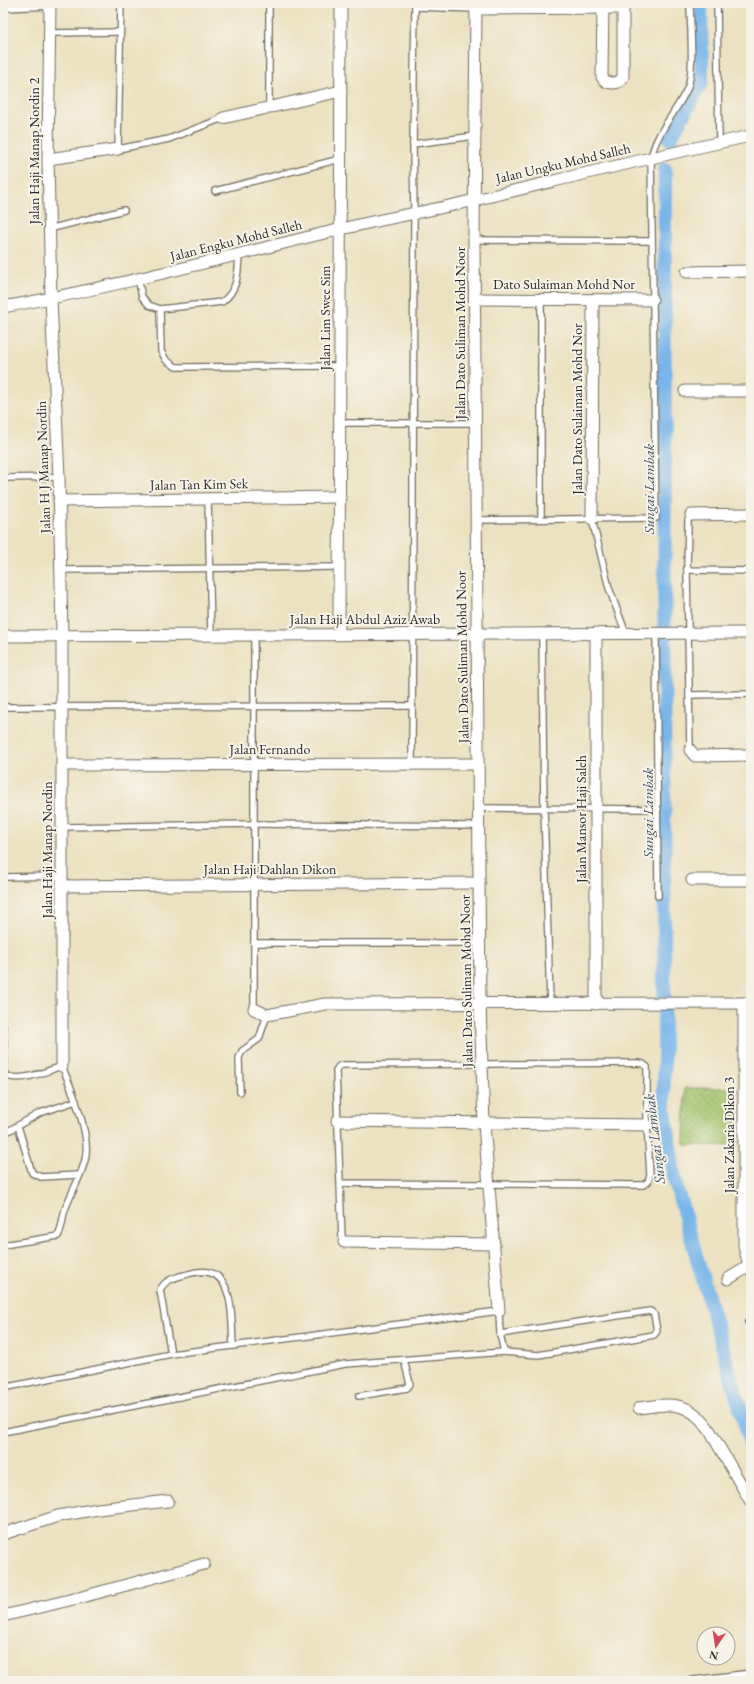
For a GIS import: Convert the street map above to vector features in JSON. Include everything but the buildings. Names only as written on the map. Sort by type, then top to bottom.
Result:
[{"type":"street","name":"Jalan Lim Swee Sim","points":[[339,634],[341,3]]},
{"type":"street","name":"Jalan Haji Manap Nordin 2","points":[[50,5],[48,159],[51,298]]},
{"type":"street","points":[[476,6],[542,6],[603,6],[623,6],[623,77],[621,81],[617,83],[607,83],[602,77],[603,6]]},
{"type":"street","name":"Jalan Dato Suliman Mohd Noor","points":[[476,6],[474,240],[480,1004],[484,1124],[499,1311]]},
{"type":"street","points":[[223,118],[341,92]]},
{"type":"street","name":"Jalan Ungku Mohd Salleh","points":[[475,199],[719,142],[751,136]]},
{"type":"street","points":[[48,159],[118,149]]},
{"type":"street","name":"Jalan Engku Mohd Salleh","points":[[3,307],[138,279],[475,199]]},
{"type":"street","points":[[687,272],[751,272]]},
{"type":"street","name":"Jalan H J Manap Nordin","points":[[51,298],[59,477],[62,635]]},
{"type":"street","name":"Dato Sulaiman Mohd Nor","points":[[475,299],[652,300]]},
{"type":"street","name":"Jalan Dato Sulaiman Mohd Nor","points":[[592,519],[593,300]]},
{"type":"street","points":[[685,391],[751,391]]},
{"type":"street","name":"Jalan Tan Kim Sek","points":[[59,501],[340,497]]},
{"type":"street","points":[[691,515],[751,514]]},
{"type":"street","name":"Jalan Mansor Haji Saleh","points":[[596,633],[596,1004]]},
{"type":"street","name":"Jalan Haji Abdul Aziz Awab","points":[[3,636],[751,633]]},
{"type":"street","name":"Jalan Haji Manap Nordin","points":[[62,635],[62,1066]]},
{"type":"street","points":[[690,750],[695,756],[751,755]]},
{"type":"street","name":"Jalan Fernando","points":[[62,765],[478,764]]},
{"type":"street","points":[[692,880],[751,880]]},
{"type":"street","name":"Jalan Haji Dahlan Dikon","points":[[62,881],[254,884],[479,883]]},
{"type":"street","points":[[254,1009],[267,1016],[325,1004],[747,1003]]},
{"type":"street","name":"Jalan Zakaria Dikon 3","points":[[747,1003],[744,1246],[750,1266]]},
{"type":"street","points":[[337,1121],[484,1124],[647,1124]]},
{"type":"street","points":[[344,1242],[494,1244]]},
{"type":"street","points":[[728,1279],[750,1266]]},
{"type":"street","points":[[639,1408],[664,1404],[679,1405],[691,1410],[703,1420],[751,1502]]},
{"type":"street","points":[[3,1534],[58,1516],[98,1509],[168,1501]]},
{"type":"street","points":[[3,1616],[82,1597],[204,1564]]},
{"type":"lane","points":[[121,3],[118,149],[169,139],[223,118]]},
{"type":"lane","points":[[269,3],[269,108]]},
{"type":"lane","points":[[476,520],[656,518],[652,300],[654,144],[687,90],[691,77],[690,3]]},
{"type":"lane","points":[[717,3],[719,142]]},
{"type":"lane","points":[[3,8],[50,5]]},
{"type":"lane","points":[[412,764],[414,423],[413,144],[415,5],[476,6]]},
{"type":"lane","points":[[49,33],[120,32]]},
{"type":"lane","points":[[413,144],[475,136]]},
{"type":"lane","points":[[215,191],[340,159]]},
{"type":"lane","points":[[49,229],[124,210]]},
{"type":"lane","points":[[474,240],[652,241]]},
{"type":"lane","points":[[138,279],[142,297],[149,305],[160,309],[222,302],[228,298],[238,280],[239,255]]},
{"type":"lane","points":[[541,300],[541,519]]},
{"type":"lane","points":[[160,309],[161,351],[166,360],[176,367],[340,366]]},
{"type":"lane","points":[[340,423],[475,423]]},
{"type":"lane","points":[[3,478],[59,477]]},
{"type":"lane","points":[[208,499],[211,634]]},
{"type":"lane","points":[[690,750],[687,570],[688,520],[691,515]]},
{"type":"lane","points":[[592,519],[609,588],[626,634]]},
{"type":"lane","points":[[60,570],[340,567]]},
{"type":"lane","points":[[687,570],[751,571]]},
{"type":"lane","points":[[542,633],[544,809],[550,1004]]},
{"type":"lane","points":[[254,634],[254,1009]]},
{"type":"lane","points":[[658,634],[658,896]]},
{"type":"lane","points":[[689,695],[751,694]]},
{"type":"lane","points":[[3,707],[412,706]]},
{"type":"lane","points":[[478,808],[658,809]]},
{"type":"lane","points":[[62,827],[254,824],[478,826]]},
{"type":"lane","points":[[3,877],[62,881]]},
{"type":"lane","points":[[254,943],[480,943]]},
{"type":"lane","points":[[240,1092],[239,1058],[242,1051],[259,1039],[267,1016]]},
{"type":"lane","points":[[3,1027],[5,1070],[7,1076],[13,1078],[23,1078],[62,1066],[76,1101],[84,1134],[86,1153],[85,1162],[63,1215],[58,1236],[3,1245]]},
{"type":"lane","points":[[340,1183],[643,1184],[648,1182],[650,1175],[647,1124],[647,1068],[643,1064],[638,1063],[342,1065],[338,1067],[336,1071],[337,1121],[342,1240],[344,1242]]},
{"type":"lane","points":[[3,1134],[40,1113],[76,1101]]},
{"type":"lane","points":[[18,1126],[32,1173],[42,1177],[79,1175]]},
{"type":"lane","points":[[171,1354],[160,1290],[163,1283],[192,1272],[208,1272],[218,1277],[224,1283],[230,1298],[234,1346]]},
{"type":"lane","points":[[3,1388],[171,1354],[499,1311],[500,1334],[504,1352]]},
{"type":"lane","points":[[3,1432],[345,1364],[504,1352],[538,1355],[654,1335],[657,1331],[654,1314],[650,1311],[500,1334]]},
{"type":"lane","points":[[358,1396],[407,1388],[410,1384],[404,1360]]},
{"type":"lane","points":[[686,1681],[751,1673]]},
{"type":"green space","points":[[685,1088],[737,1088],[737,1146],[684,1145]]},
{"type":"waterway","name":"Sungai Lambak","points":[[670,139],[702,82],[701,3]]},
{"type":"waterway","name":"Sungai Lambak","points":[[665,169],[664,1103],[675,1182],[751,1446]]}]
